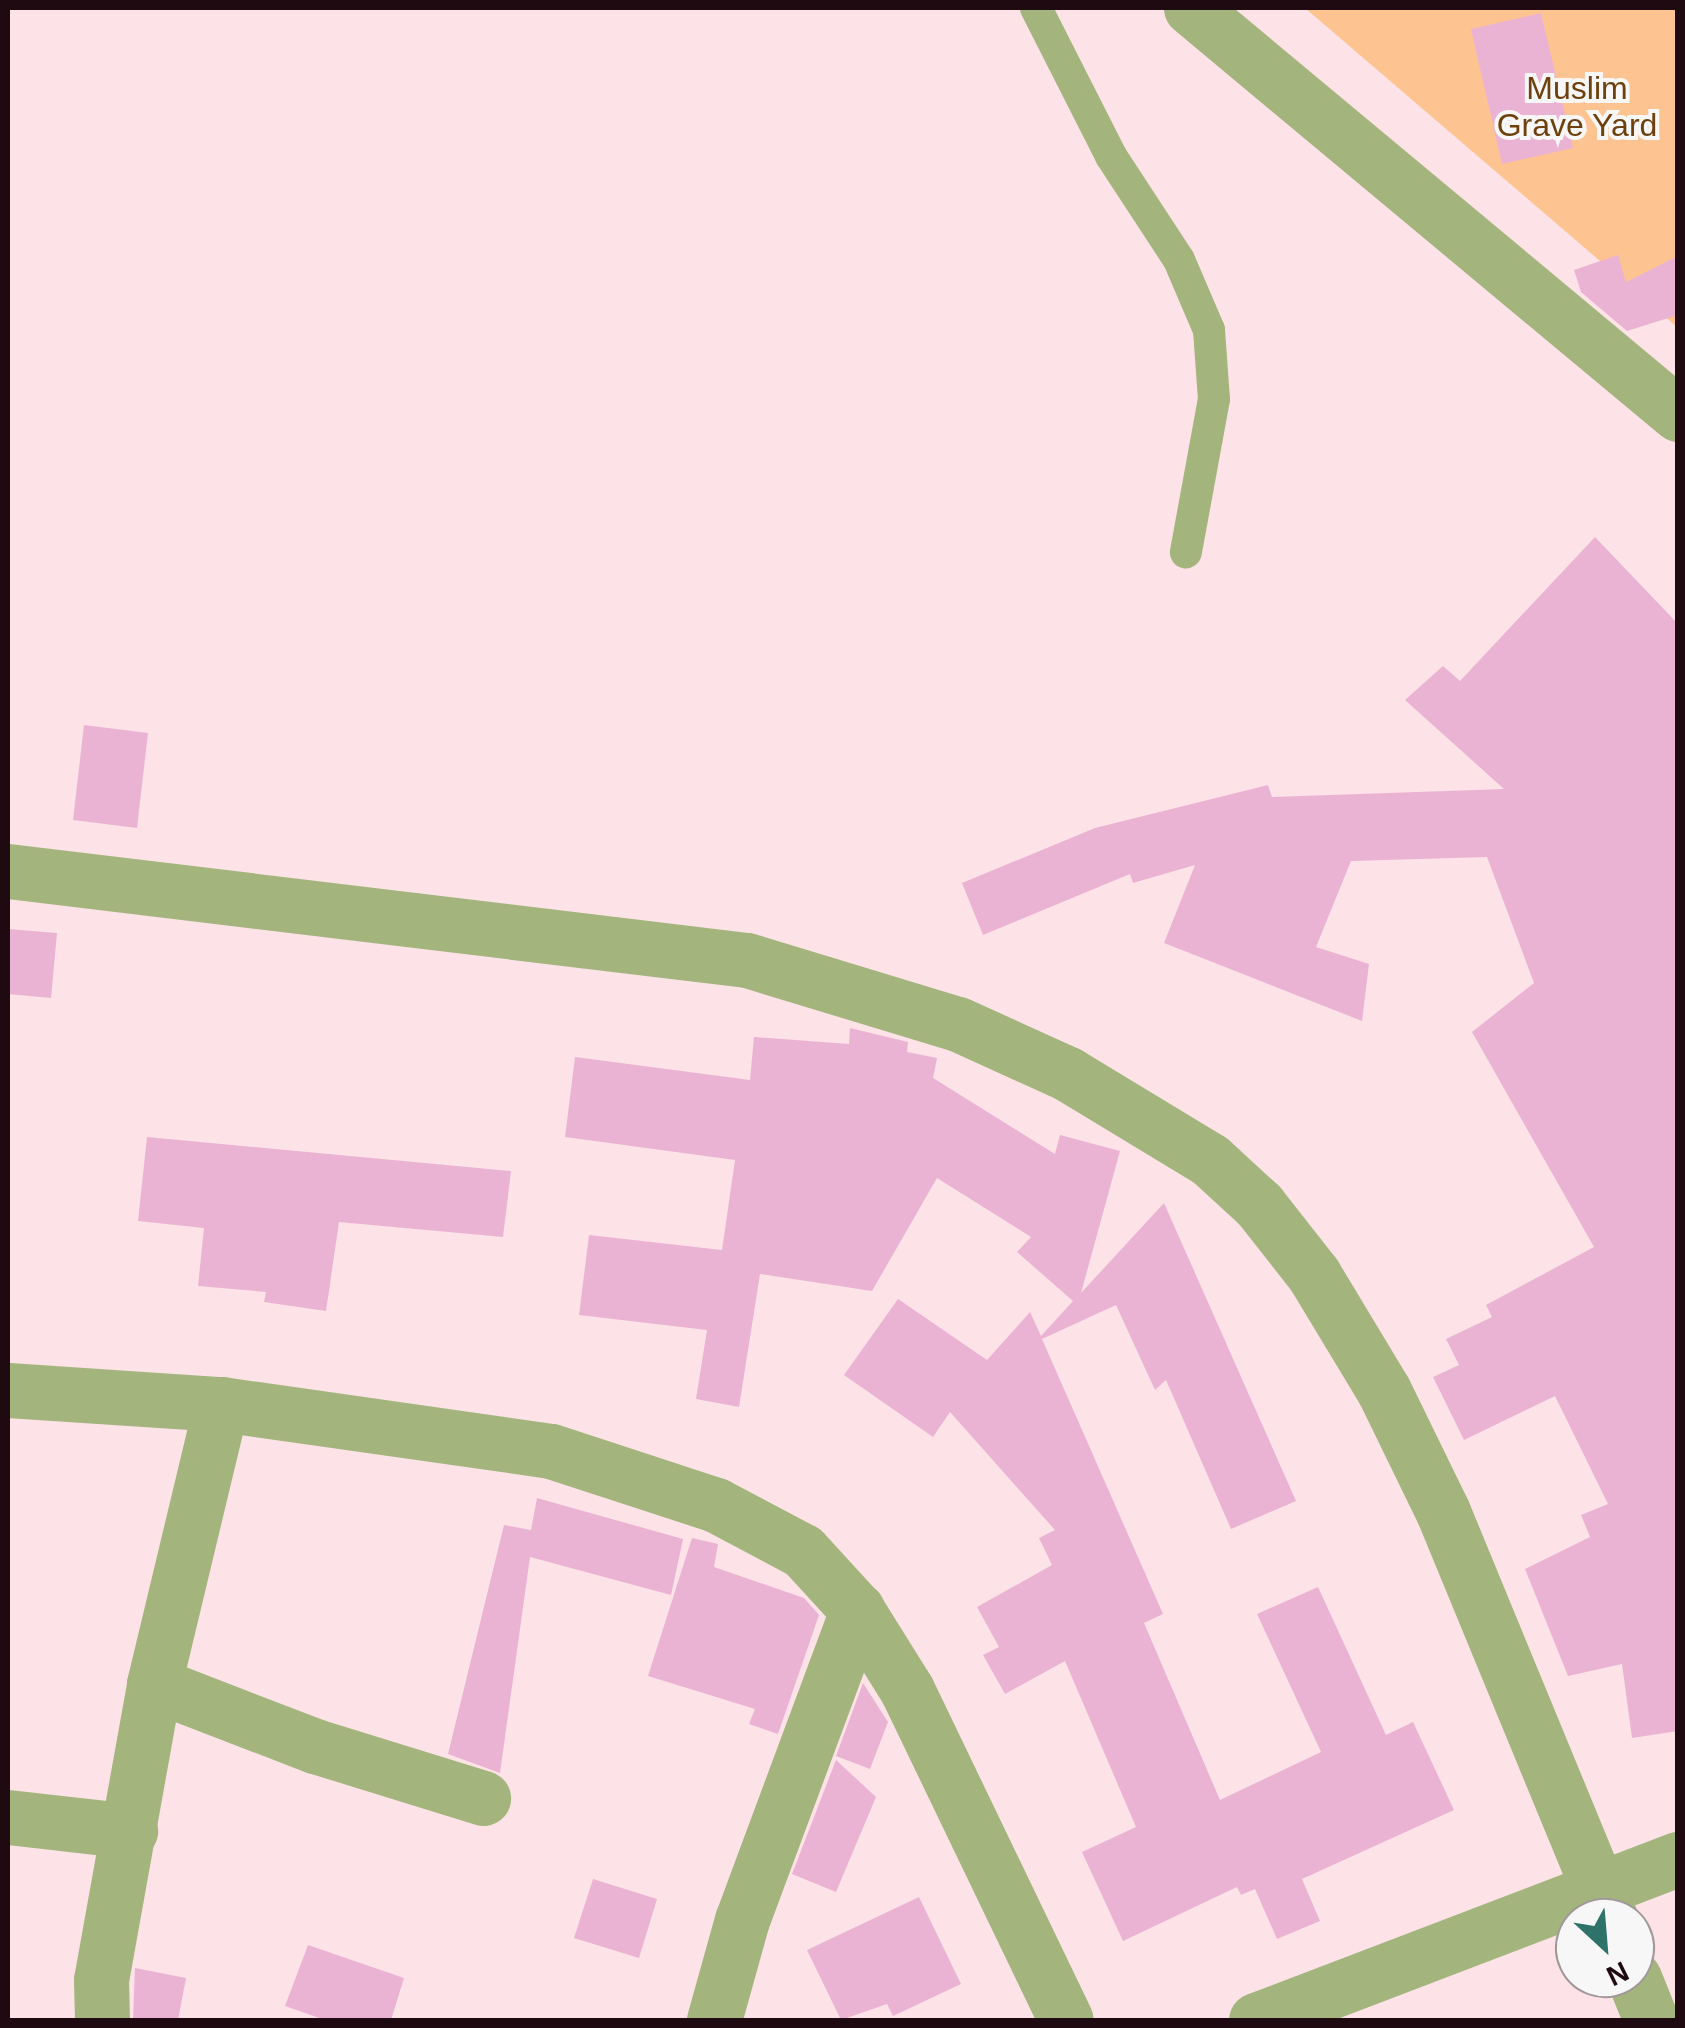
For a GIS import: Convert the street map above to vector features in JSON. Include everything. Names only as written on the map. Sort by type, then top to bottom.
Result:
[{"type":"street","points":[[1191,8],[1678,414]]},
{"type":"street","points":[[8,871],[747,960],[958,1024],[1068,1074],[1210,1160],[1259,1205],[1314,1275],[1384,1391],[1442,1512],[1602,1898]]},
{"type":"street","points":[[8,1390],[221,1404],[551,1451],[639,1474],[804,1552],[857,1610],[907,1690],[1066,2020]]},
{"type":"street","points":[[102,2020],[102,1980],[154,1684],[221,1404]]},
{"type":"street","points":[[714,2020],[742,1920],[857,1610]]},
{"type":"street","points":[[154,1684],[316,1746],[484,1798]]},
{"type":"street","points":[[8,1817],[130,1831]]},
{"type":"street","points":[[1614,1898],[1678,1859]]},
{"type":"street","points":[[1256,2020],[1555,1920]]},
{"type":"lane","points":[[1036,8],[1111,156],[1179,260],[1209,330],[1214,399],[1186,552]]},
{"type":"green space","name":"Muslim Grave Yard","points":[[1305,8],[1677,8],[1677,327]]},
{"type":"building","points":[[1541,13],[1573,148],[1502,164],[1471,29]]},
{"type":"building","points":[[1618,255],[1626,282],[1678,256],[1678,315],[1627,331],[1581,292],[1574,270]]},
{"type":"building","points":[[1595,537],[1678,624],[1678,1731],[1632,1738],[1622,1664],[1568,1676],[1525,1569],[1590,1537],[1581,1515],[1608,1504],[1555,1396],[1464,1440],[1433,1377],[1459,1365],[1446,1339],[1492,1317],[1486,1305],[1594,1247],[1472,1032],[1534,983],[1487,857],[1351,861],[1316,947],[1369,964],[1362,1021],[1164,943],[1195,865],[1133,883],[1130,874],[983,935],[962,883],[1095,828],[1268,785],[1272,797],[1504,789],[1405,700],[1443,666],[1460,681]]},
{"type":"building","points":[[84,725],[148,733],[137,828],[73,820]]},
{"type":"building","points":[[8,929],[57,933],[51,998],[8,994]]},
{"type":"building","points":[[850,1028],[908,1042],[907,1052],[937,1058],[933,1078],[1055,1154],[1060,1135],[1120,1151],[1081,1293],[1164,1203],[1296,1501],[1231,1529],[1166,1380],[1155,1390],[1116,1305],[1042,1339],[1163,1614],[1144,1623],[1220,1800],[1321,1752],[1257,1614],[1318,1587],[1386,1735],[1413,1722],[1454,1810],[1302,1879],[1320,1921],[1277,1939],[1255,1889],[1241,1895],[1237,1887],[1123,1941],[1082,1852],[1136,1827],[1065,1661],[1005,1694],[983,1655],[999,1647],[977,1607],[1052,1565],[1039,1538],[1055,1530],[950,1412],[933,1437],[844,1375],[898,1299],[987,1360],[1030,1312],[1041,1336],[1073,1301],[1017,1252],[1031,1237],[937,1178],[872,1291],[760,1274],[739,1407],[696,1399],[707,1330],[579,1315],[589,1235],[722,1250],[735,1160],[565,1137],[575,1057],[750,1080],[754,1037],[849,1044]]},
{"type":"building","points":[[147,1137],[511,1171],[503,1237],[339,1222],[326,1311],[264,1302],[266,1292],[198,1286],[204,1228],[138,1221]]},
{"type":"building","points":[[537,1498],[683,1539],[671,1595],[530,1557],[500,1773],[448,1754],[504,1525],[531,1530]]},
{"type":"building","points":[[692,1538],[718,1544],[714,1567],[804,1598],[819,1615],[778,1734],[749,1724],[755,1709],[648,1676]]},
{"type":"building","points":[[863,1683],[888,1722],[870,1769],[836,1756]]},
{"type":"building","points":[[836,1760],[876,1797],[836,1892],[792,1874]]},
{"type":"building","points":[[593,1879],[657,1899],[639,1958],[574,1938]]},
{"type":"building","points":[[919,1897],[961,1984],[893,2016],[887,2004],[841,2020],[807,1950]]},
{"type":"building","points":[[308,1945],[404,1978],[391,2020],[325,2020],[285,2006]]},
{"type":"building","points":[[135,1968],[186,1978],[178,2020],[133,2020]]}]
